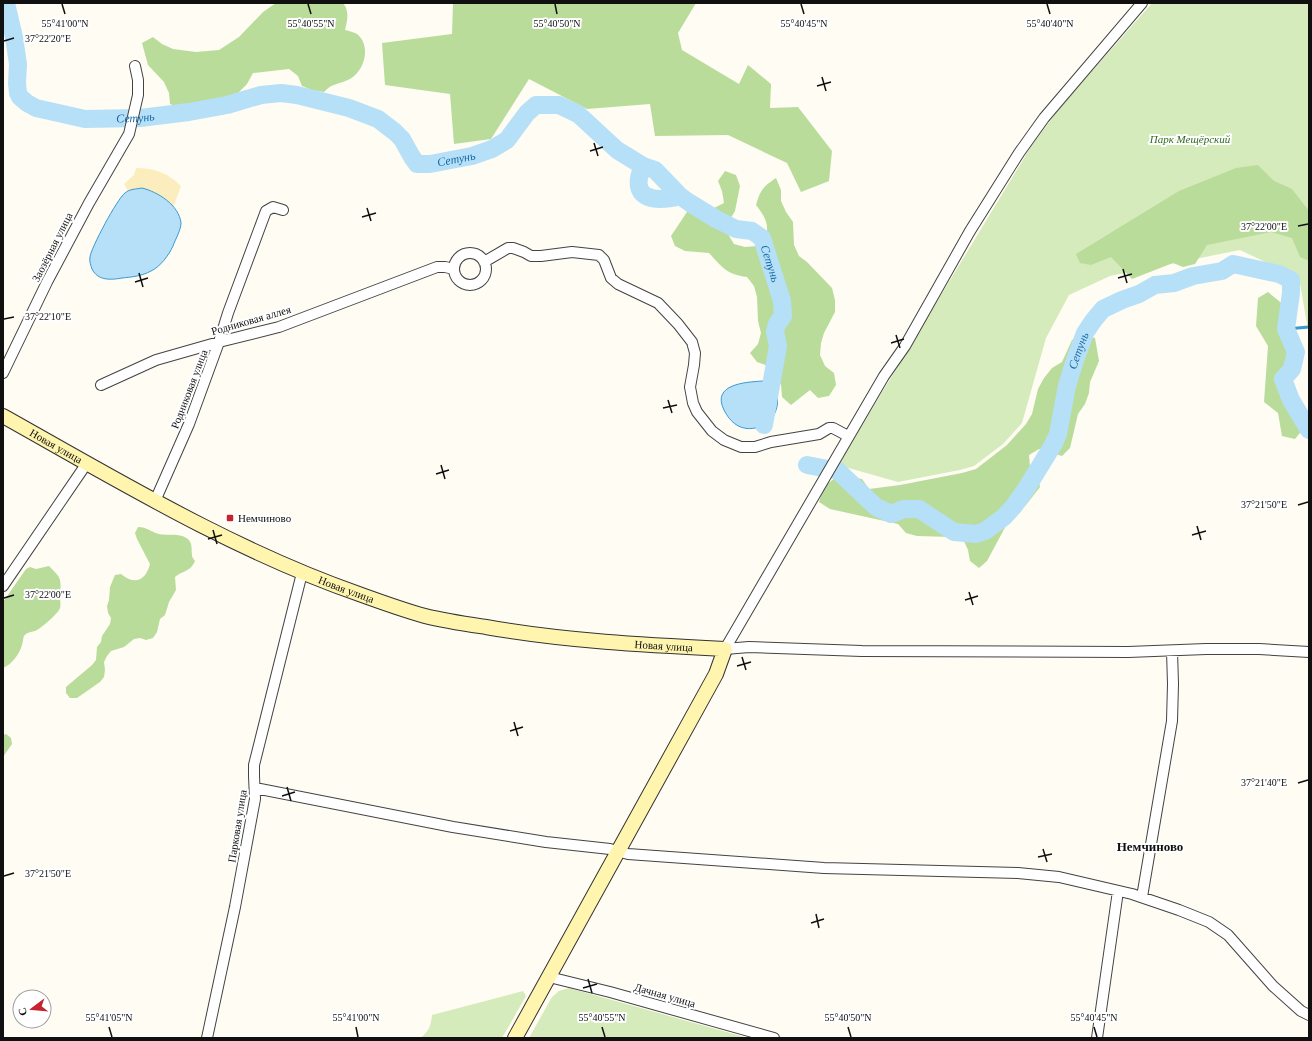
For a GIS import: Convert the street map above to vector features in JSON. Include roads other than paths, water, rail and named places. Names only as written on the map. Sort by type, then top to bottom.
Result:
[{"type":"street","points":[[515,1038],[716,674],[725,649],[848,436],[904,346],[970,231],[1019,153],[1044,118],[1142,3]]},
{"type":"street","name":"Заозёрная улица","points":[[3,373],[85,209],[130,134],[138,95],[138,80],[135,66]]},
{"type":"street","name":"Родниковая улица","points":[[155,501],[188,424],[266,211],[273,206],[283,210]]},
{"type":"street","points":[[484,262],[508,248],[513,248],[524,252],[530,256],[572,252],[599,255],[604,260],[611,278],[622,286],[658,302],[692,342],[695,353],[690,387],[692,403],[712,431],[724,440],[741,447],[755,447],[771,442],[819,434],[829,428],[833,428],[848,436]]},
{"type":"street","points":[[469,253],[481,257],[486,268],[485,274],[481,280],[470,285],[464,284],[459,280],[454,270],[455,263],[458,258],[463,254],[469,253]]},
{"type":"street","name":"Родниковая аллея","points":[[101,385],[156,360],[279,327],[437,268],[445,267],[454,270]]},
{"type":"street","name":"Новая улица","points":[[3,416],[205,528],[302,573],[389,604],[425,615],[460,623],[526,634],[599,642],[725,649]]},
{"type":"street","points":[[3,586],[87,463]]},
{"type":"street","name":"Парковая улица","points":[[207,1038],[235,907],[255,799],[254,765],[302,573]]},
{"type":"street","points":[[725,649],[749,647],[862,651],[1172,651],[1206,649],[1259,649],[1309,652]]},
{"type":"street","points":[[1142,897],[1172,721],[1172,651]]},
{"type":"street","points":[[255,788],[453,827],[546,842],[610,849],[628,854],[824,868],[1018,873],[1059,877],[1132,894],[1209,922],[1228,935],[1273,986],[1301,1011],[1309,1015]]},
{"type":"street","points":[[1096,1038],[1118,891]]},
{"type":"street","name":"Дачная улица","points":[[549,977],[610,992],[774,1038]]},
{"type":"water","points":[[142,188],[161,196],[176,210],[181,226],[173,246],[161,264],[148,273],[118,279],[101,278],[92,269],[90,262],[91,252],[121,197],[133,189]]},
{"type":"water","points":[[763,381],[771,384],[777,396],[778,403],[773,418],[764,426],[750,429],[736,425],[732,422],[724,410],[721,401],[722,395],[732,386],[748,382]]},
{"type":"waterway","name":"Сетунь","points":[[6,3],[14,37],[18,64],[17,83],[20,97],[36,108],[85,119],[140,118],[189,112],[227,105],[261,95],[281,93],[297,95],[349,108],[378,119],[402,139],[417,164],[430,164],[472,156],[492,149],[507,140],[527,113],[536,105],[559,105],[578,114],[617,150],[643,166],[655,170],[680,196],[690,203],[736,229],[752,231],[762,238],[782,301],[783,316],[777,324],[775,332],[778,346],[764,425]]},
{"type":"waterway","points":[[643,166],[639,177],[641,192],[646,196],[661,199],[680,196]]},
{"type":"waterway","name":"Сетунь","points":[[807,465],[837,470],[876,507],[891,514],[904,509],[919,509],[954,532],[976,534],[985,531],[1004,517],[1014,506],[1053,445],[1058,434],[1067,386],[1075,360],[1085,333],[1103,309],[1139,294],[1155,285],[1174,283],[1193,276],[1222,271],[1233,264],[1279,274],[1291,280],[1291,293],[1286,329],[1296,352],[1292,369],[1283,379],[1291,400],[1309,430]]},
{"type":"waterway","points":[[1286,329],[1309,327]]},
{"type":"place","name":"Немчиново","points":[[230,518]]},
{"type":"district","name":"Немчиново","points":[[1150,846]]},
{"type":"park label","name":"Парк Мещёрский","points":[[1190,139]]}]
